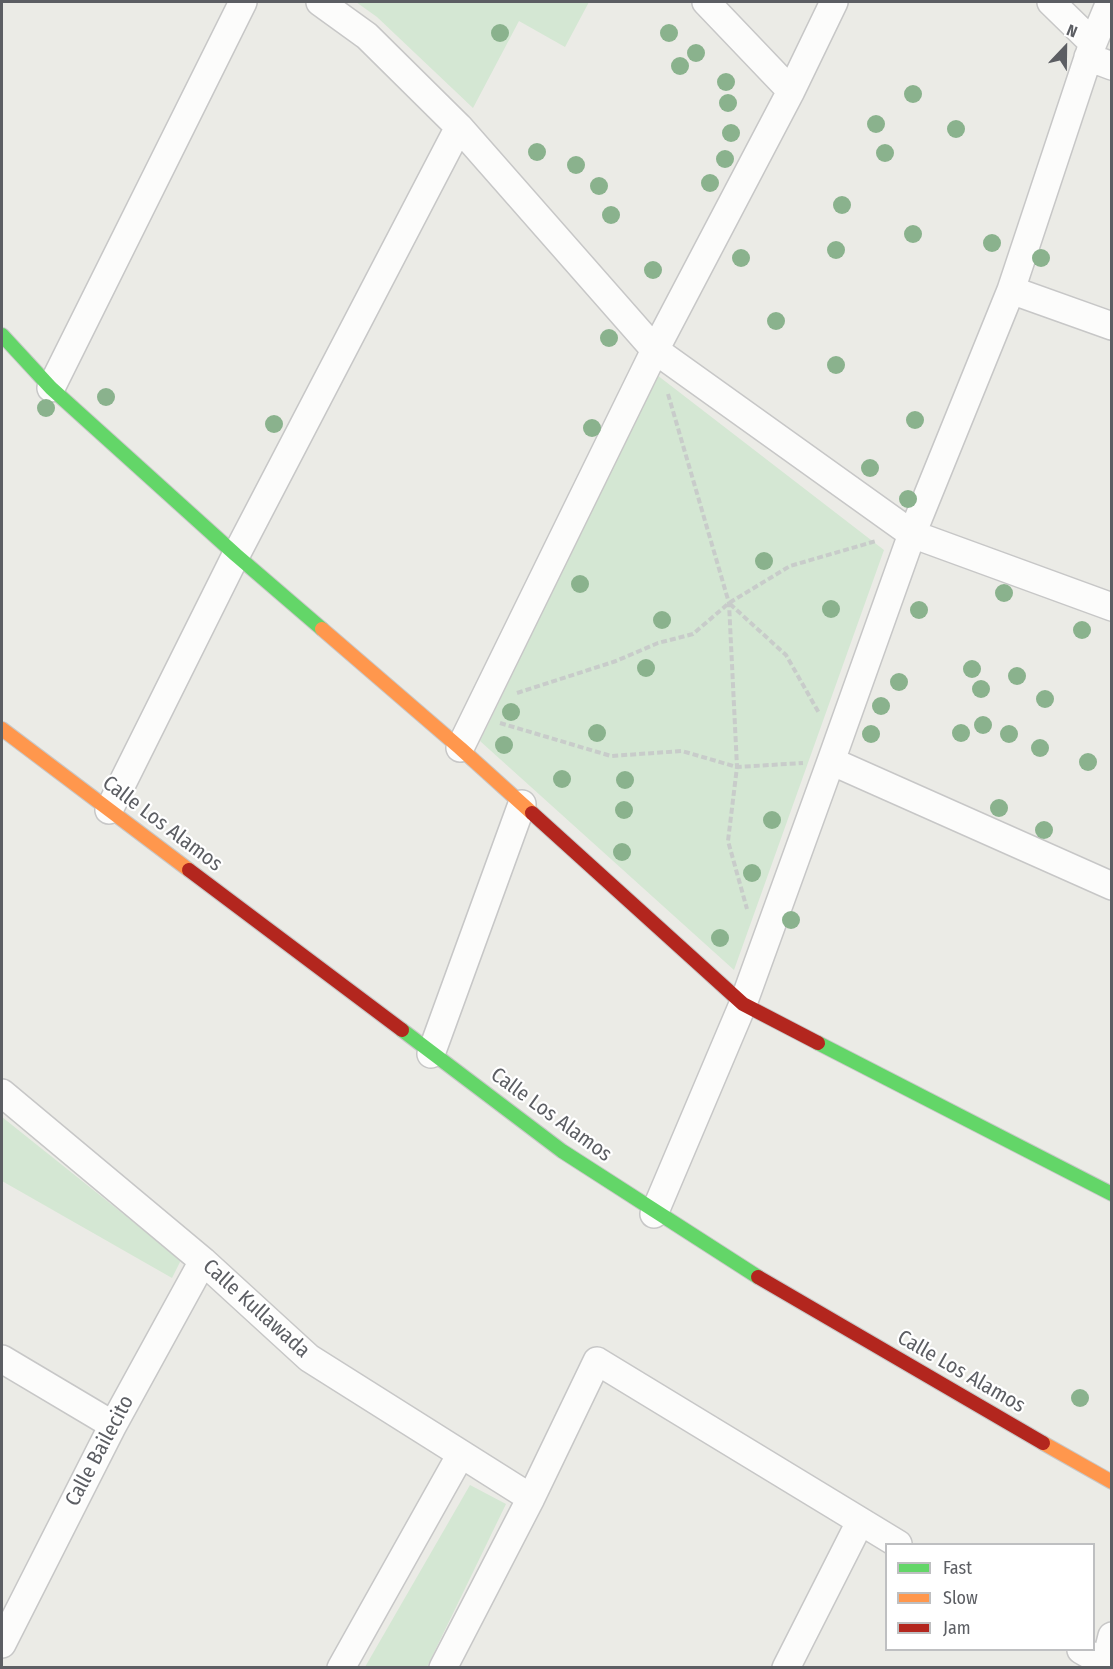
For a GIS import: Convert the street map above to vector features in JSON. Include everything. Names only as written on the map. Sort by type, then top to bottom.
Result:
[{"type":"street","points":[[51,388],[243,2]]},
{"type":"street","points":[[320,2],[367,36],[459,127],[655,350],[912,534],[1112,608]]},
{"type":"street","points":[[706,2],[791,90]]},
{"type":"street","points":[[460,748],[655,350],[791,90],[834,2]]},
{"type":"street","points":[[1051,2],[1097,55]]},
{"type":"street","points":[[654,1214],[742,1004],[912,534],[1011,290],[1097,55],[1110,2]]},
{"type":"street","points":[[109,810],[236,555],[459,127]]},
{"type":"street","points":[[1011,290],[1112,326]]},
{"type":"street","points":[[2,335],[51,388],[236,555],[460,748],[742,1004],[1112,1194]]},
{"type":"street","name":"Calle Los Alamos","points":[[2,729],[431,1054],[562,1151],[654,1214],[941,1386],[1112,1482]]},
{"type":"street","points":[[834,752],[1112,886]]},
{"type":"street","points":[[431,1054],[522,804]]},
{"type":"street","name":"Calle Kullawada","points":[[2,1093],[203,1260],[309,1358],[531,1498]]},
{"type":"street","name":"Calle Bailecito","points":[[2,1644],[113,1425],[203,1260]]},
{"type":"street","points":[[2,1359],[113,1425]]},
{"type":"street","points":[[443,1668],[531,1498],[597,1360],[895,1543]]},
{"type":"street","points":[[341,1668],[461,1454]]},
{"type":"street","points":[[786,1668],[860,1522]]},
{"type":"street","points":[[1083,1651],[1104,1665],[1112,1636]]},
{"type":"path","points":[[655,350],[729,603],[737,767],[728,842],[748,910]]},
{"type":"path","points":[[479,711],[616,661],[658,643],[693,634],[729,603],[790,566],[855,546],[912,534]]},
{"type":"path","points":[[479,711],[611,756],[682,751],[737,767],[834,752],[786,655],[729,603]]},
{"type":"green space","points":[[356,2],[589,2],[565,47],[519,21],[473,108],[377,17]]},
{"type":"green space","points":[[657,375],[884,550],[734,970],[480,741]]},
{"type":"green space","points":[[2,1117],[181,1260],[172,1278],[2,1181]]},
{"type":"green space","points":[[470,1485],[506,1504],[427,1667],[365,1667]]},
{"type":"traffic: fast","points":[[2,335],[51,388],[236,555],[322,629]]},
{"type":"traffic: fast","points":[[402,1030],[562,1151],[758,1277]]},
{"type":"traffic: fast","points":[[818,1043],[1112,1194]]},
{"type":"traffic: slow","points":[[322,629],[532,813]]},
{"type":"traffic: slow","points":[[2,729],[189,870]]},
{"type":"traffic: slow","points":[[1043,1443],[1112,1482]]},
{"type":"traffic: jam","points":[[532,813],[743,1004],[818,1043]]},
{"type":"traffic: jam","points":[[189,870],[402,1030]]},
{"type":"traffic: jam","points":[[758,1277],[1043,1443]]}]
